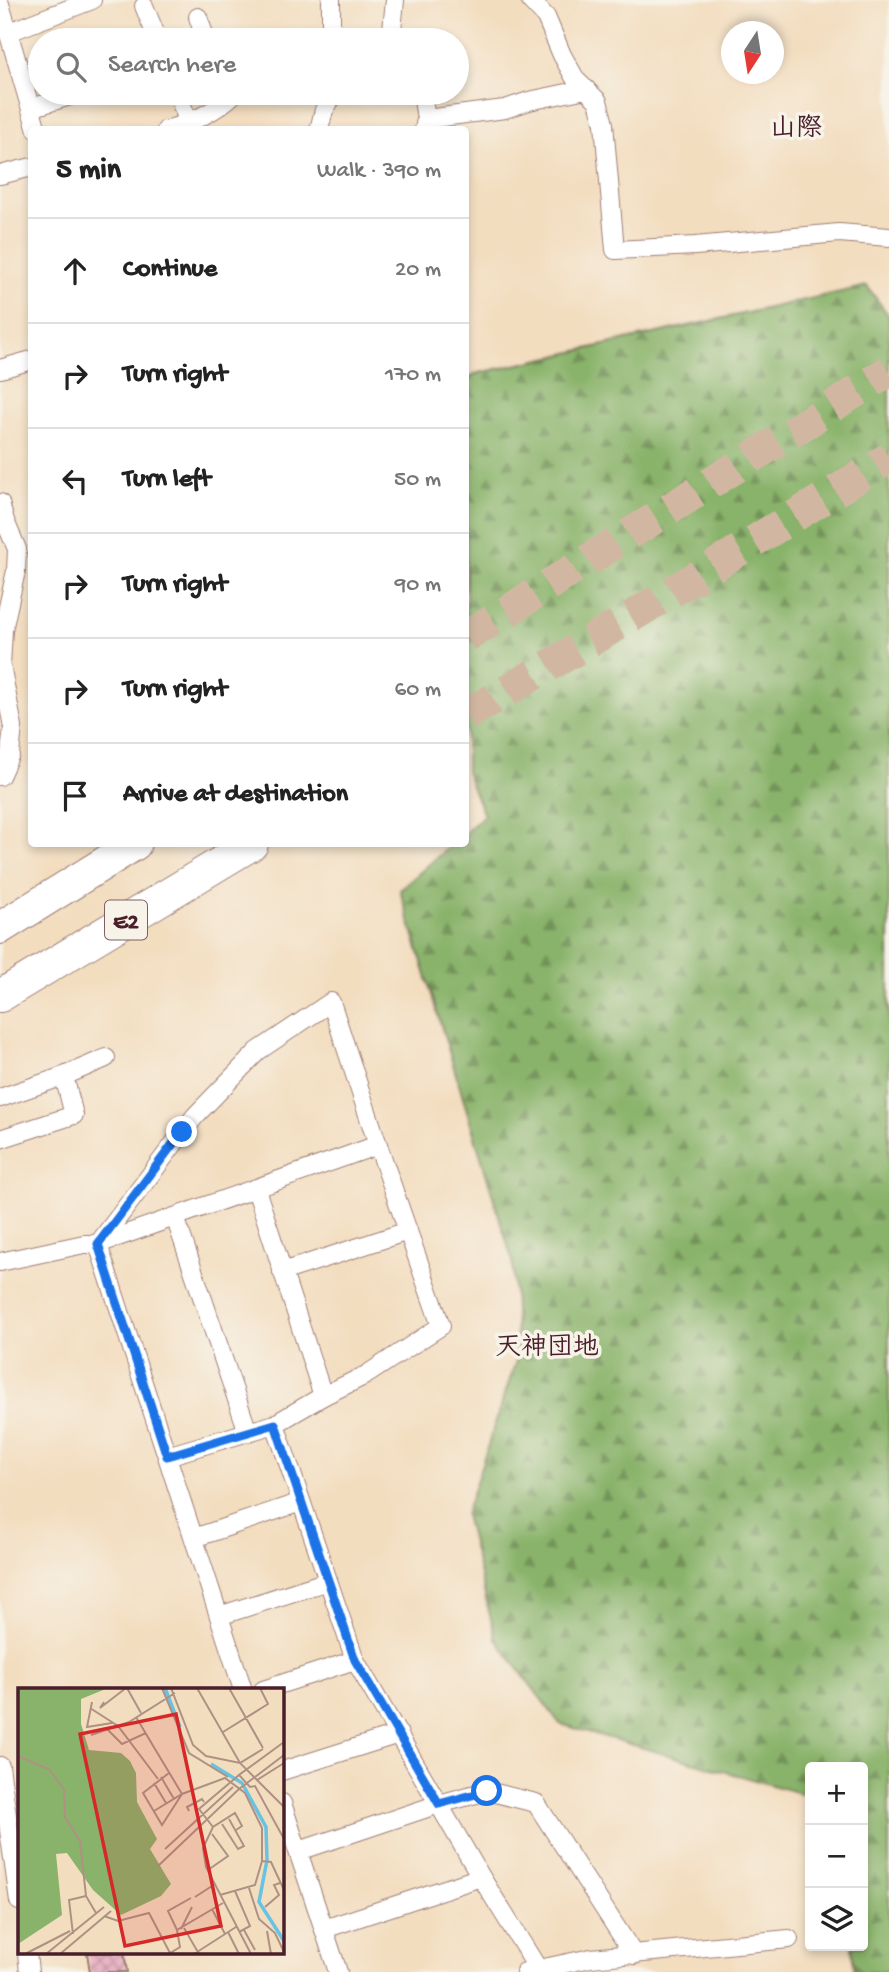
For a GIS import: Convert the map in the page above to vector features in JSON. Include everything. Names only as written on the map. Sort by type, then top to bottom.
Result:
[{"type":"highway","name":"E2","points":[[0,928],[130,847]]},
{"type":"highway","name":"E2","points":[[0,996],[247,847]]},
{"type":"street","points":[[9,32],[92,0]]},
{"type":"street","points":[[331,0],[331,28]]},
{"type":"street","points":[[392,28],[395,0]]},
{"type":"street","points":[[530,0],[546,17],[562,55],[576,79],[598,101],[604,124],[615,250],[839,233],[889,237]]},
{"type":"street","points":[[0,4],[28,98]]},
{"type":"street","points":[[144,6],[153,28]]},
{"type":"street","points":[[198,17],[202,28]]},
{"type":"street","points":[[423,105],[425,124],[505,109],[586,89]]},
{"type":"street","points":[[30,105],[36,126]]},
{"type":"street","points":[[31,108],[41,105]]},
{"type":"street","points":[[182,105],[189,123]]},
{"type":"street","points":[[179,126],[213,111],[219,105]]},
{"type":"street","points":[[320,126],[327,105]]},
{"type":"street","points":[[0,175],[28,168]]},
{"type":"street","points":[[0,369],[28,361]]},
{"type":"street","points":[[0,503],[2,522],[18,550],[1,665],[13,727],[10,754],[0,776]]},
{"type":"street","points":[[98,1244],[195,1116],[258,1051],[331,1002],[441,1326],[366,1375],[275,1424],[167,1456]]},
{"type":"street","points":[[0,1098],[65,1076],[106,1058]]},
{"type":"street","points":[[0,1139],[74,1115],[65,1076]]},
{"type":"street","points":[[0,1262],[83,1244],[98,1244],[378,1145]]},
{"type":"street","points":[[256,1189],[323,1396]]},
{"type":"street","points":[[175,1217],[248,1432]]},
{"type":"street","points":[[282,1272],[408,1231]]},
{"type":"street","points":[[98,1244],[242,1688]]},
{"type":"street","points":[[275,1424],[355,1660],[534,1971],[592,1958],[789,1939]]},
{"type":"street","points":[[194,1538],[302,1502]]},
{"type":"street","points":[[219,1616],[328,1581]]},
{"type":"street","points":[[269,1688],[355,1660]]},
{"type":"street","points":[[284,1770],[399,1734]]},
{"type":"street","points":[[0,1766],[18,1894]]},
{"type":"street","points":[[299,1852],[439,1804],[487,1791],[536,1803],[634,1955]]},
{"type":"street","points":[[284,1809],[338,1972]]},
{"type":"street","points":[[324,1929],[481,1877]]},
{"type":"street","points":[[26,1954],[29,1972]]},
{"type":"green space","points":[[867,286],[889,316],[889,1972],[854,1972],[852,1951],[868,1951],[868,1762],[805,1762],[805,1795],[560,1724],[496,1639],[465,1515],[517,1358],[513,1262],[400,890],[449,847],[469,847],[469,829],[484,815],[469,779],[469,379],[475,374]]},
{"type":"building","points":[[87,1954],[124,1954],[127,1972],[90,1972]]},
{"type":"tunnel","points":[[469,635],[889,371]]},
{"type":"tunnel","points":[[469,713],[889,458]]},
{"type":"district","name":"山際","points":[[796,126]]},
{"type":"district","name":"天神団地","points":[[547,1345]]},
{"type":"route","points":[[182,1132],[98,1244],[167,1456],[275,1424],[355,1660],[439,1804],[487,1791]]}]
